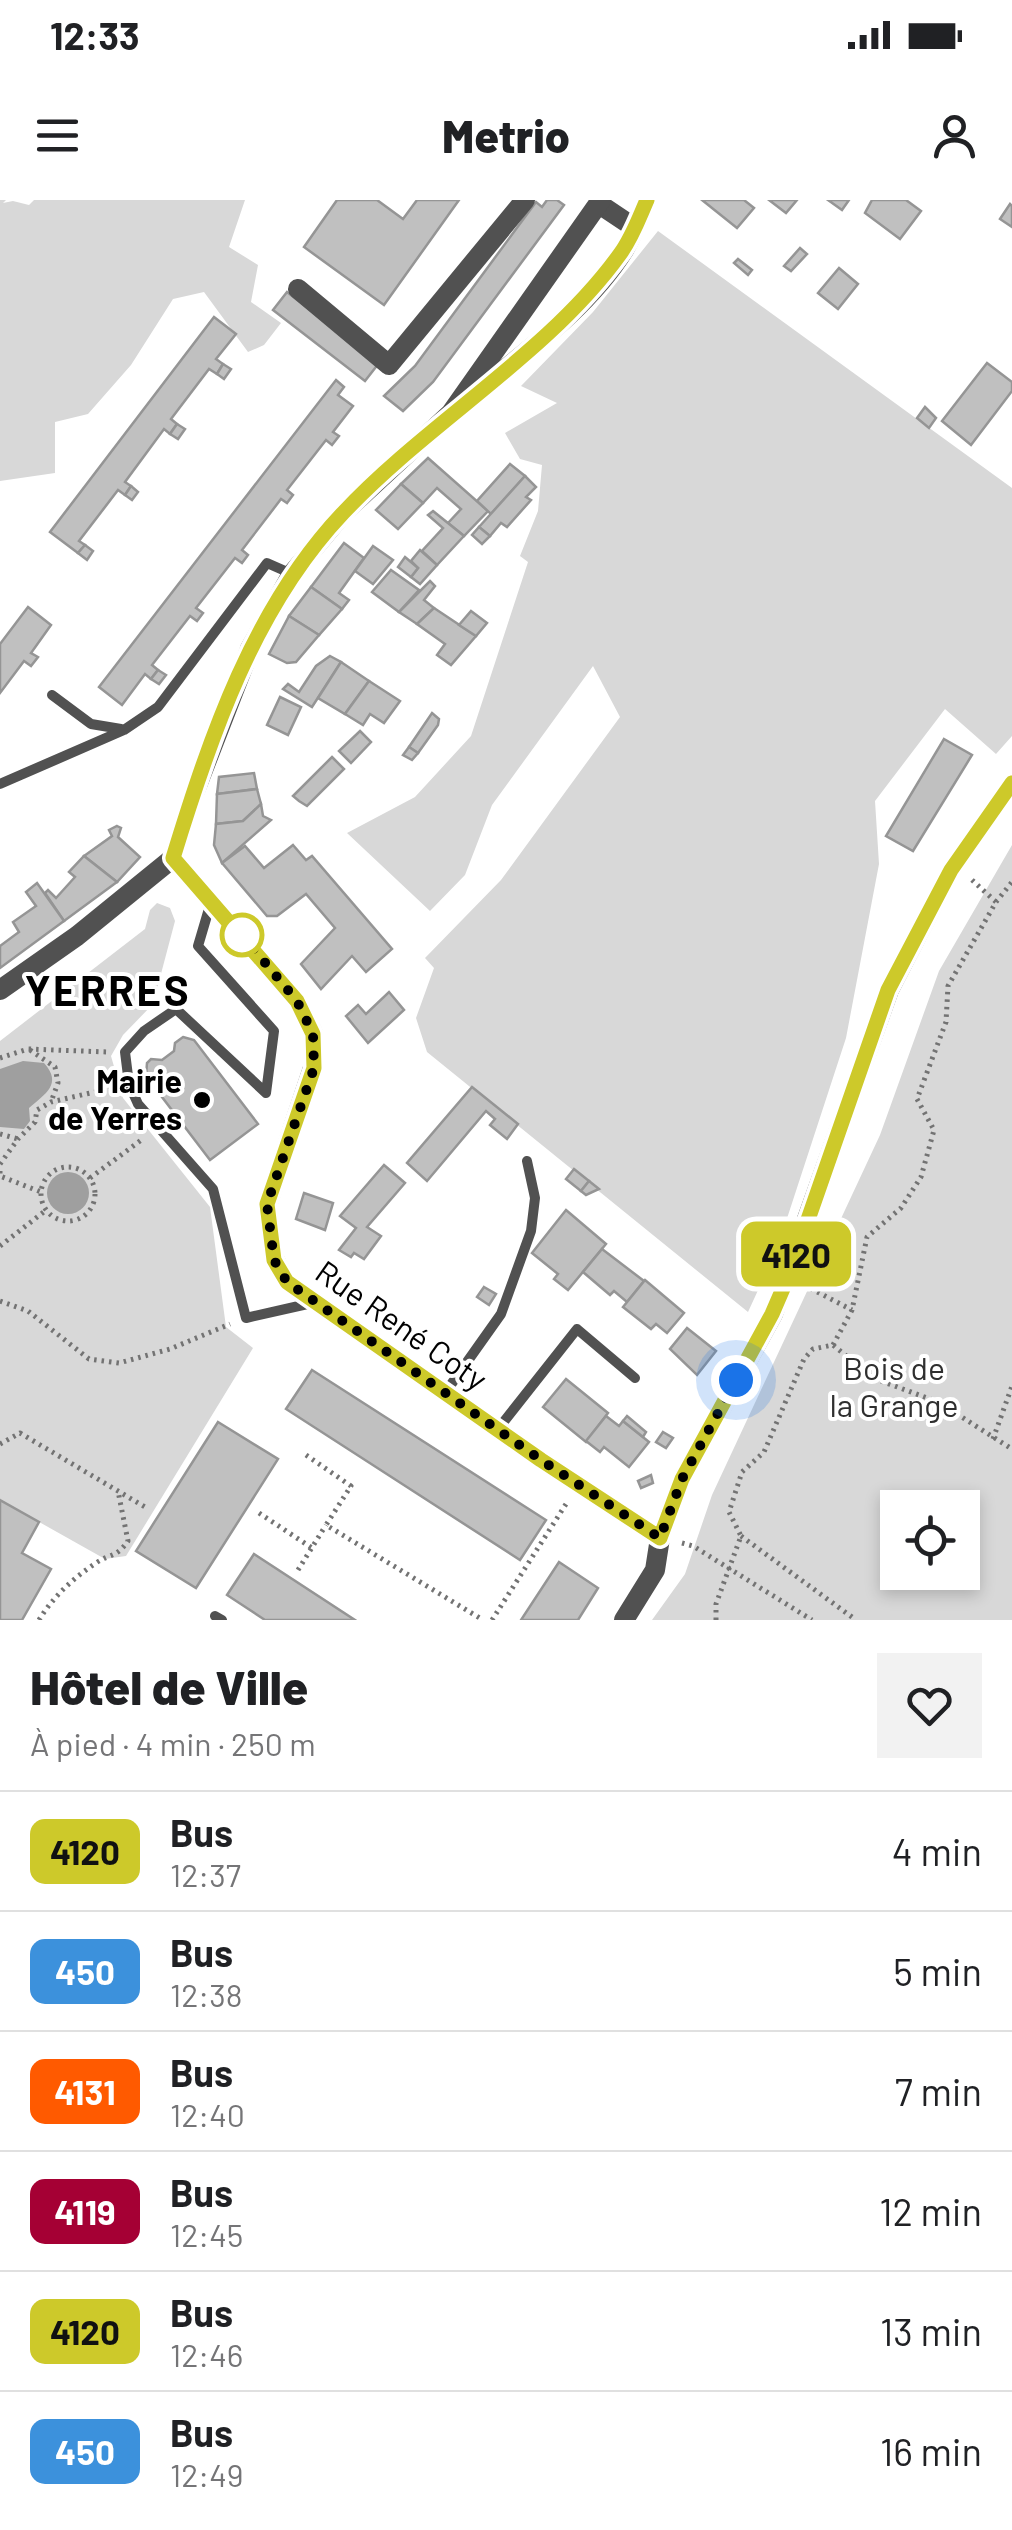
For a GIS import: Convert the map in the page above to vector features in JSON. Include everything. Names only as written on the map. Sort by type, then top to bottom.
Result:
[{"type":"street","points":[[298,289],[389,365],[526,200]]},
{"type":"street","points":[[0,990],[77,936],[173,858],[191,800],[250,650],[292,574],[343,513],[586,296],[622,252],[648,200]]},
{"type":"street","points":[[451,413],[598,201],[635,228]]},
{"type":"street","points":[[624,1620],[656,1570],[660,1538],[682,1479],[772,1314],[788,1277],[888,990],[951,870],[1012,783]]},
{"type":"street","name":"Rue René Coty","points":[[173,858],[297,1001],[313,1034],[314,1068],[267,1204],[274,1260],[287,1282],[660,1538]]},
{"type":"lane","points":[[0,784],[124,730],[158,707],[268,562],[292,574]]},
{"type":"lane","points":[[52,695],[92,724],[124,730]]},
{"type":"lane","points":[[211,901],[198,946],[274,1031],[266,1094],[176,1009],[144,1032],[125,1052],[129,1084],[138,1104],[212,1189],[246,1318],[312,1302]]},
{"type":"lane","points":[[445,1394],[501,1314],[531,1231],[535,1198],[528,1161]]},
{"type":"lane","points":[[498,1430],[577,1328],[636,1378]]},
{"type":"path","points":[[976,882],[996,902]]},
{"type":"path","points":[[833,1345],[852,1310],[867,1237],[901,1208],[921,1176],[934,1130],[917,1099],[946,1022],[948,986],[996,902],[1011,886]]},
{"type":"path","points":[[0,1058],[28,1049],[125,1052]]},
{"type":"path","points":[[28,1049],[55,1066],[58,1083],[50,1102]]},
{"type":"path","points":[[41,1192],[0,1176],[0,1168],[18,1139],[36,1122],[37,1110],[50,1102],[129,1084]]},
{"type":"path","points":[[90,1178],[158,1127]]},
{"type":"path","points":[[0,1134],[18,1139]]},
{"type":"path","points":[[68,1167],[81,1170],[90,1178],[95,1192],[92,1206],[84,1216],[58,1220],[46,1210],[41,1192],[45,1179],[55,1170],[68,1167]]},
{"type":"path","points":[[0,1246],[46,1210]]},
{"type":"path","points":[[828,1298],[852,1310]]},
{"type":"path","points":[[0,1301],[28,1311],[89,1358],[119,1364],[170,1349],[246,1318]]},
{"type":"path","points":[[833,1345],[873,1378],[938,1402],[1012,1449]]},
{"type":"path","points":[[833,1345],[813,1349],[804,1359],[764,1452],[742,1472],[729,1512],[741,1536],[856,1620]]},
{"type":"path","points":[[993,1439],[1012,1386]]},
{"type":"path","points":[[0,1444],[20,1433],[144,1507]]},
{"type":"path","points":[[298,1570],[351,1486],[306,1455]]},
{"type":"path","points":[[492,1620],[578,1485]]},
{"type":"path","points":[[40,1620],[51,1600],[98,1561],[119,1554],[128,1541],[118,1491]]},
{"type":"path","points":[[259,1513],[312,1548]]},
{"type":"path","points":[[326,1524],[483,1620]]},
{"type":"path","points":[[716,1620],[716,1604],[741,1536]]},
{"type":"path","points":[[660,1538],[693,1546],[812,1620]]},
{"type":"green space","points":[[0,200],[29,205],[34,200],[245,200],[229,247],[258,265],[251,302],[281,323],[264,345],[248,352],[204,292],[173,299],[131,365],[88,414],[55,422],[55,473],[0,481]]},
{"type":"green space","points":[[658,231],[1012,488],[1012,736],[996,754],[945,709],[875,801],[879,864],[846,1038],[777,1249],[748,1312],[427,1052],[416,1018],[434,968],[425,958],[501,880],[620,717],[593,666],[492,805],[465,875],[430,911],[347,833],[415,797],[471,736],[528,562],[520,556],[538,511],[542,465],[520,459],[505,433],[557,403],[521,386],[593,312]]},
{"type":"green space","name":"Bois de la Grange","points":[[1012,845],[1012,1620],[652,1620],[685,1574],[712,1495],[880,1135],[939,971]]},
{"type":"green space","points":[[157,903],[170,908],[175,921],[153,1004],[123,1035],[111,1056],[123,1098],[210,1207],[226,1327],[253,1348],[126,1556],[105,1559],[0,1500],[0,1041],[145,929],[150,910]]},
{"type":"shaded area","points":[[23,1061],[44,1063],[52,1083],[29,1108],[30,1121],[24,1129],[0,1127],[0,1069]]},
{"type":"shaded area","points":[[68,1172],[83,1178],[89,1193],[83,1208],[68,1214],[53,1208],[47,1193],[53,1178]]},
{"type":"building","points":[[337,200],[377,200],[403,219],[417,200],[459,200],[384,305],[304,247]]},
{"type":"building","points":[[547,200],[564,205],[433,382],[403,411],[384,396],[415,366],[536,202],[542,207]]},
{"type":"building","points":[[702,200],[744,200],[754,208],[737,228]]},
{"type":"building","points":[[769,200],[797,200],[786,213]]},
{"type":"building","points":[[828,200],[849,200],[842,210]]},
{"type":"building","points":[[872,200],[906,200],[921,211],[900,239],[865,213]]},
{"type":"building","points":[[1012,206],[1012,227],[1000,219]]},
{"type":"building","points":[[800,248],[807,254],[791,271],[784,266]]},
{"type":"building","points":[[738,259],[752,270],[748,275],[734,263]]},
{"type":"building","points":[[839,268],[858,284],[838,309],[818,293]]},
{"type":"building","points":[[287,292],[379,363],[365,381],[273,310]]},
{"type":"building","points":[[214,317],[236,334],[216,359],[223,364],[217,374],[209,369],[171,419],[177,424],[170,434],[164,429],[125,482],[131,486],[125,495],[118,490],[79,541],[85,545],[78,553],[50,532]]},
{"type":"building","points":[[987,363],[1012,382],[1012,391],[971,445],[942,421]]},
{"type":"building","points":[[223,364],[231,369],[224,379],[217,374]]},
{"type":"building","points":[[336,380],[344,387],[338,395],[353,406],[333,432],[339,436],[332,445],[326,440],[287,490],[293,495],[287,503],[281,499],[242,550],[248,555],[242,563],[235,558],[196,608],[203,613],[197,621],[190,616],[152,665],[158,670],[151,679],[145,674],[122,705],[99,687]]},
{"type":"building","points":[[925,407],[936,418],[929,428],[917,418]]},
{"type":"building","points":[[177,424],[185,429],[178,439],[170,434]]},
{"type":"building","points":[[428,458],[488,511],[464,536],[448,523],[461,509],[437,488],[423,503],[401,484]]},
{"type":"building","points":[[510,464],[525,476],[491,514],[477,501]]},
{"type":"building","points":[[525,476],[536,487],[526,497],[531,500],[507,527],[501,523],[490,536],[479,527]]},
{"type":"building","points":[[401,484],[423,503],[398,529],[376,510]]},
{"type":"building","points":[[131,486],[138,492],[132,500],[125,495]]},
{"type":"building","points":[[433,511],[464,536],[437,565],[422,551],[443,528],[428,515]]},
{"type":"building","points":[[479,527],[490,536],[482,544],[472,535]]},
{"type":"building","points":[[344,543],[364,558],[339,593],[349,600],[342,609],[311,587]]},
{"type":"building","points":[[85,545],[93,551],[87,560],[78,553]]},
{"type":"building","points":[[373,546],[393,560],[373,584],[355,571]]},
{"type":"building","points":[[420,550],[437,565],[420,584],[411,577],[418,568],[411,561]]},
{"type":"building","points":[[405,557],[418,568],[411,577],[398,567]]},
{"type":"building","points":[[391,570],[419,590],[399,612],[372,592]]},
{"type":"building","points":[[430,581],[435,586],[424,600],[434,608],[417,624],[399,612]]},
{"type":"building","points":[[311,587],[342,609],[319,635],[289,616]]},
{"type":"building","points":[[28,607],[51,625],[31,653],[38,657],[31,666],[24,661],[0,693],[0,644]]},
{"type":"building","points":[[434,608],[476,636],[451,665],[437,655],[445,644],[417,624]]},
{"type":"building","points":[[471,611],[487,623],[476,636],[459,625]]},
{"type":"building","points":[[289,616],[319,635],[296,662],[287,663],[269,654]]},
{"type":"building","points":[[330,656],[341,662],[312,707],[283,689],[288,684],[299,692],[316,666]]},
{"type":"building","points":[[341,662],[369,681],[345,714],[318,698]]},
{"type":"building","points":[[158,670],[166,675],[159,684],[151,679]]},
{"type":"building","points":[[369,681],[400,701],[384,723],[370,714],[363,725],[345,714]]},
{"type":"building","points":[[280,697],[301,707],[288,735],[267,725]]},
{"type":"building","points":[[432,713],[439,719],[438,725],[418,753],[409,747]]},
{"type":"building","points":[[360,731],[371,742],[351,763],[339,751]]},
{"type":"building","points":[[944,739],[972,755],[913,851],[886,836]]},
{"type":"building","points":[[409,747],[418,753],[412,760],[403,755]]},
{"type":"building","points":[[332,757],[344,769],[307,806],[293,796]]},
{"type":"building","points":[[254,773],[257,789],[217,794],[219,777]]},
{"type":"building","points":[[257,789],[261,804],[243,821],[216,824],[217,794]]},
{"type":"building","points":[[261,804],[263,816],[271,820],[222,863],[214,845],[216,824],[243,821]]},
{"type":"building","points":[[121,828],[118,837],[140,857],[117,882],[84,856],[112,836],[109,830]]},
{"type":"building","points":[[293,845],[306,860],[312,856],[392,949],[366,972],[352,956],[321,989],[301,964],[335,928],[306,894],[277,916],[267,916],[222,863],[245,846],[264,868]]},
{"type":"building","points":[[84,856],[117,882],[64,921],[45,893],[48,890],[56,898],[75,877],[69,872]]},
{"type":"building","points":[[37,883],[64,921],[0,968],[0,946],[19,932],[13,922],[36,906],[26,892]]},
{"type":"building","points":[[389,992],[404,1010],[368,1043],[346,1016],[358,1005],[366,1014]]},
{"type":"building","name":"Mairie de Yerres","points":[[183,1037],[194,1040],[258,1124],[210,1160],[146,1076],[147,1063],[151,1059],[162,1060]]},
{"type":"building","points":[[472,1087],[518,1124],[507,1139],[490,1125],[495,1119],[486,1111],[427,1181],[407,1163]]},
{"type":"building","points":[[384,1165],[405,1183],[367,1227],[381,1236],[364,1259],[354,1253],[351,1257],[339,1250],[356,1228],[340,1216]]},
{"type":"building","points":[[574,1169],[589,1181],[581,1191],[566,1179]]},
{"type":"building","points":[[589,1181],[599,1189],[586,1195],[581,1191]]},
{"type":"building","points":[[304,1193],[333,1203],[325,1230],[296,1219]]},
{"type":"building","points":[[566,1210],[606,1244],[568,1290],[554,1279],[558,1274],[532,1253]]},
{"type":"building","points":[[602,1249],[644,1281],[627,1302],[614,1291],[610,1295],[583,1272]]},
{"type":"building","points":[[645,1280],[684,1313],[667,1333],[656,1324],[651,1329],[623,1307]]},
{"type":"building","points":[[484,1287],[496,1294],[489,1305],[477,1297]]},
{"type":"building","points":[[687,1328],[716,1351],[697,1375],[670,1349]]},
{"type":"building","points":[[312,1370],[546,1520],[520,1560],[286,1409]]},
{"type":"building","points":[[566,1379],[608,1413],[586,1442],[543,1407]]},
{"type":"building","points":[[606,1416],[619,1426],[623,1421],[649,1442],[629,1467],[604,1447],[600,1452],[586,1441]]},
{"type":"building","points":[[627,1416],[646,1432],[643,1437],[623,1421]]},
{"type":"building","points":[[218,1422],[278,1459],[196,1588],[136,1551]]},
{"type":"building","points":[[663,1432],[673,1438],[666,1448],[656,1442]]},
{"type":"building","points":[[651,1475],[653,1483],[641,1488],[638,1481]]},
{"type":"building","points":[[0,1500],[39,1522],[22,1553],[51,1569],[22,1620],[0,1620]]},
{"type":"building","points":[[254,1554],[355,1620],[265,1620],[227,1595]]},
{"type":"building","points":[[559,1562],[598,1588],[578,1620],[521,1620]]},
{"type":"bus line","name":"4120","points":[[647,200],[622,252],[586,296],[343,513],[292,574],[250,650],[191,800],[173,858],[297,1001],[313,1034],[314,1068],[267,1204],[274,1260],[287,1282],[541,1460],[660,1538],[682,1479],[772,1314],[788,1277],[888,990],[951,870],[1012,783]]},
{"type":"place","name":"Mairie de Yerres","points":[[202,1100]]},
{"type":"district","name":"YERRES","points":[[108,991]]},
{"type":"route","points":[[242,935],[297,1001],[313,1034],[314,1068],[267,1204],[274,1260],[287,1282],[541,1460],[660,1538],[682,1479],[736,1380]]}]
